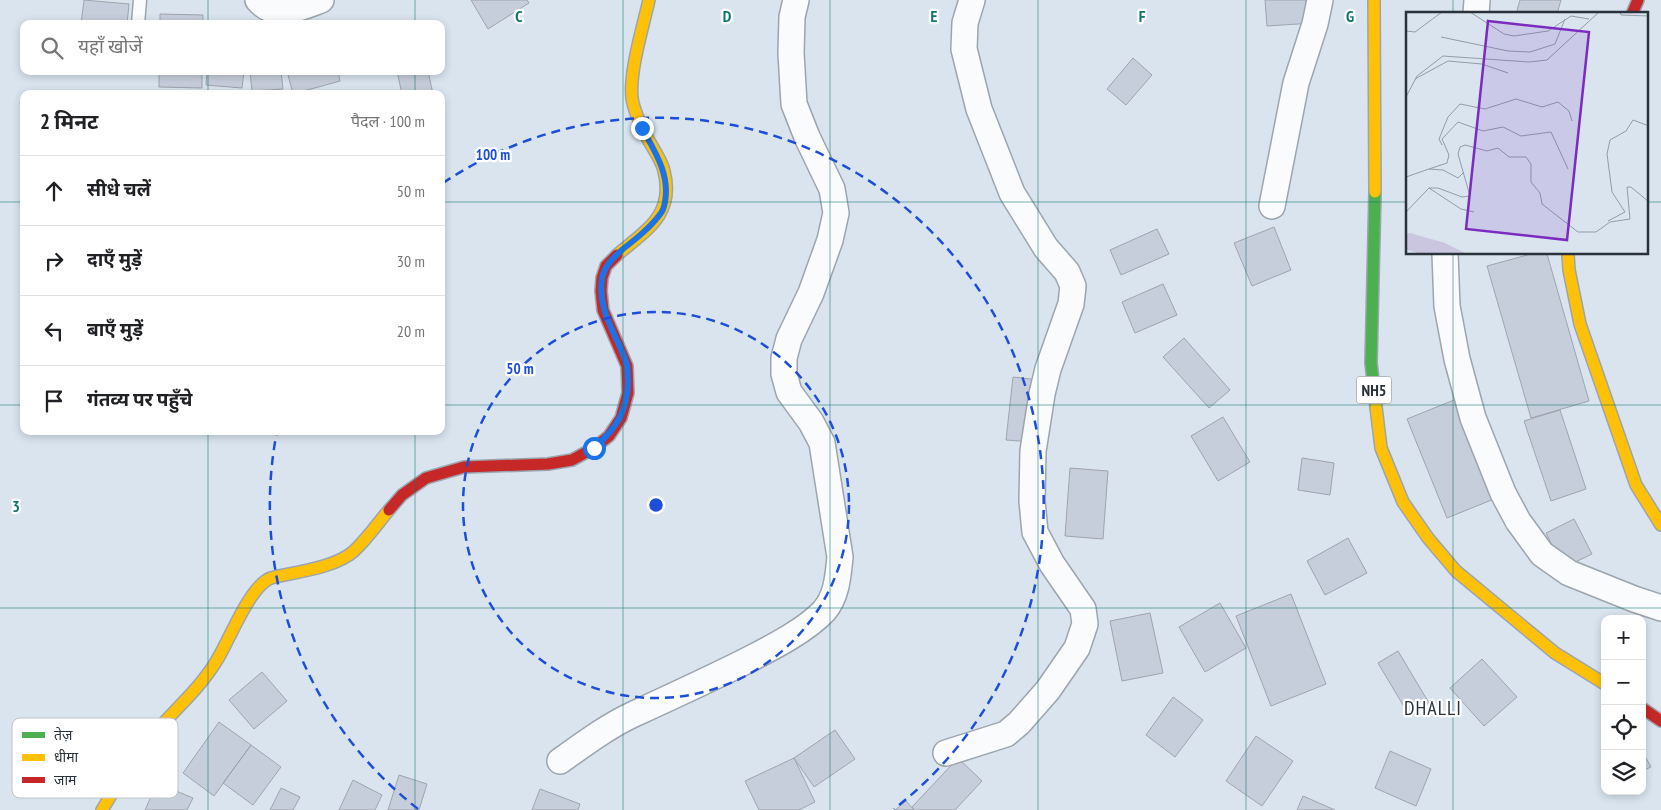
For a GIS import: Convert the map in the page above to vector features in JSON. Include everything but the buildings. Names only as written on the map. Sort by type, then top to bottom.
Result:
[{"type":"main road","points":[[169,718],[206,678],[233,629],[263,581],[330,564],[344,558],[354,551],[402,495],[426,478],[464,467],[548,464],[572,460],[594,448],[609,436],[621,418],[628,393],[627,366],[603,310],[602,278],[606,266],[613,258],[650,227],[663,211],[667,191],[664,170],[642,128],[632,99],[632,78],[649,0]]},
{"type":"main road","name":"NH5","points":[[1374,0],[1375,204],[1371,363],[1381,448],[1403,502],[1428,538],[1456,571],[1555,653],[1601,682]]},
{"type":"main road","points":[[1633,12],[1638,0]]},
{"type":"main road","points":[[1568,255],[1580,324],[1636,485],[1661,525]]},
{"type":"main road","points":[[1646,711],[1661,721]]},
{"type":"main road","points":[[102,810],[109,798]]},
{"type":"street","points":[[258,0],[271,10],[285,12],[296,10],[320,0]]},
{"type":"street","points":[[560,761],[590,739],[632,715],[696,686],[776,646],[824,611],[834,593],[840,558],[822,443],[811,422],[789,392],[784,374],[784,358],[789,340],[811,293],[830,240],[836,213],[832,188],[807,137],[794,104],[791,53],[792,17],[796,0]]},
{"type":"street","points":[[946,753],[1006,734],[1019,723],[1048,690],[1077,648],[1085,624],[1083,609],[1052,564],[1036,532],[1032,501],[1034,451],[1042,394],[1048,369],[1070,304],[1073,286],[1067,272],[1046,248],[1012,193],[979,109],[964,49],[965,23],[972,0]]},
{"type":"street","points":[[1272,206],[1296,83],[1320,0]]},
{"type":"street","points":[[1445,255],[1447,306],[1457,359],[1473,418],[1503,493],[1518,521],[1542,554],[1569,573],[1661,608]]},
{"type":"lane","points":[[138,20],[140,0]]},
{"type":"traffic: fast","points":[[1375,192],[1371,363],[1376,407]]},
{"type":"traffic: slow","points":[[617,255],[656,220],[662,210],[665,199],[666,186],[663,167],[641,125],[632,98],[634,63],[649,0]]},
{"type":"traffic: slow","points":[[1374,0],[1375,192]]},
{"type":"traffic: slow","points":[[1568,255],[1569,270],[1580,324],[1636,485],[1661,525]]},
{"type":"traffic: slow","points":[[1376,407],[1381,448],[1403,502],[1428,538],[1456,571],[1555,653],[1601,682]]},
{"type":"traffic: slow","points":[[168,718],[210,671],[248,602],[263,583],[271,578],[326,565],[346,557],[354,551],[389,510]]},
{"type":"traffic: slow","points":[[102,810],[109,798]]},
{"type":"traffic: jam","points":[[1633,12],[1638,0]]},
{"type":"traffic: jam","points":[[389,510],[402,495],[426,478],[464,467],[548,464],[572,460],[594,448],[609,436],[621,418],[628,393],[627,366],[603,310],[601,291],[602,278],[606,266],[617,255]]},
{"type":"traffic: jam","points":[[1646,711],[1661,721]]},
{"type":"district","name":"DHALLI","points":[[1433,708]]},
{"type":"route","points":[[594,448],[609,436],[621,418],[628,393],[627,366],[603,310],[602,278],[606,266],[613,258],[650,227],[663,211],[667,191],[664,170],[642,128]]}]
